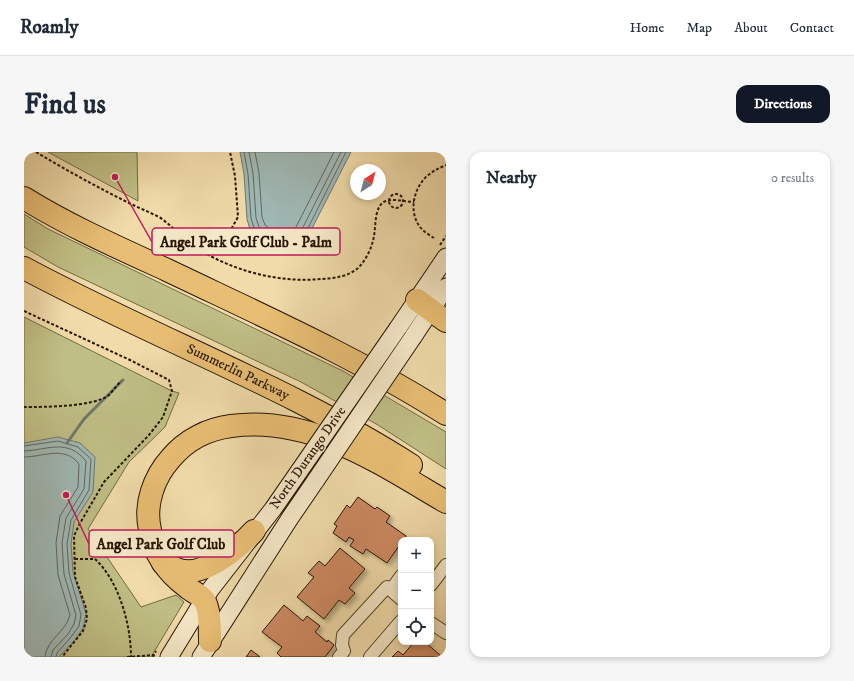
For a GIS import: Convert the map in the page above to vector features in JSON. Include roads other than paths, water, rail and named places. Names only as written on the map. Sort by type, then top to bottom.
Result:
[{"type":"highway","points":[[24,198],[103,240],[338,352],[446,414]]},
{"type":"highway","name":"Summerlin Parkway","points":[[24,268],[94,305],[327,415],[383,447],[446,487]]},
{"type":"highway","points":[[205,649],[207,612],[204,599],[179,581],[163,563],[155,549],[148,521],[150,502],[155,483],[161,471],[175,453],[196,437],[218,429],[238,425],[262,424],[312,433],[375,460],[446,502]]},
{"type":"highway","points":[[163,563],[185,571],[199,569],[226,556],[238,547],[254,531]]},
{"type":"main road","name":"North Durango Drive","points":[[161,656],[254,531],[273,509],[398,328],[431,310],[446,257]]},
{"type":"main road","name":"North Durango Drive","points":[[205,649],[316,480],[446,288]]},
{"type":"street","points":[[434,581],[446,565]]},
{"type":"street","points":[[391,590],[398,580]]},
{"type":"street","points":[[339,657],[344,651],[342,645],[343,634],[387,587],[398,597]]},
{"type":"street","points":[[370,657],[398,624]]},
{"type":"street","points":[[434,625],[446,633]]},
{"type":"water","points":[[240,152],[351,152],[302,248],[273,250],[251,233],[247,219],[244,174]]},
{"type":"water","points":[[58,437],[80,443],[95,457],[93,492],[74,522],[71,544],[73,572],[86,614],[83,628],[75,640],[59,657],[24,657],[24,443]]},
{"type":"waterway","points":[[67,443],[84,419],[123,380]]},
{"type":"place","name":"Angel Park Golf Club - Palm","points":[[115,177]]},
{"type":"place","name":"Angel Park Golf Club","points":[[66,495]]}]
